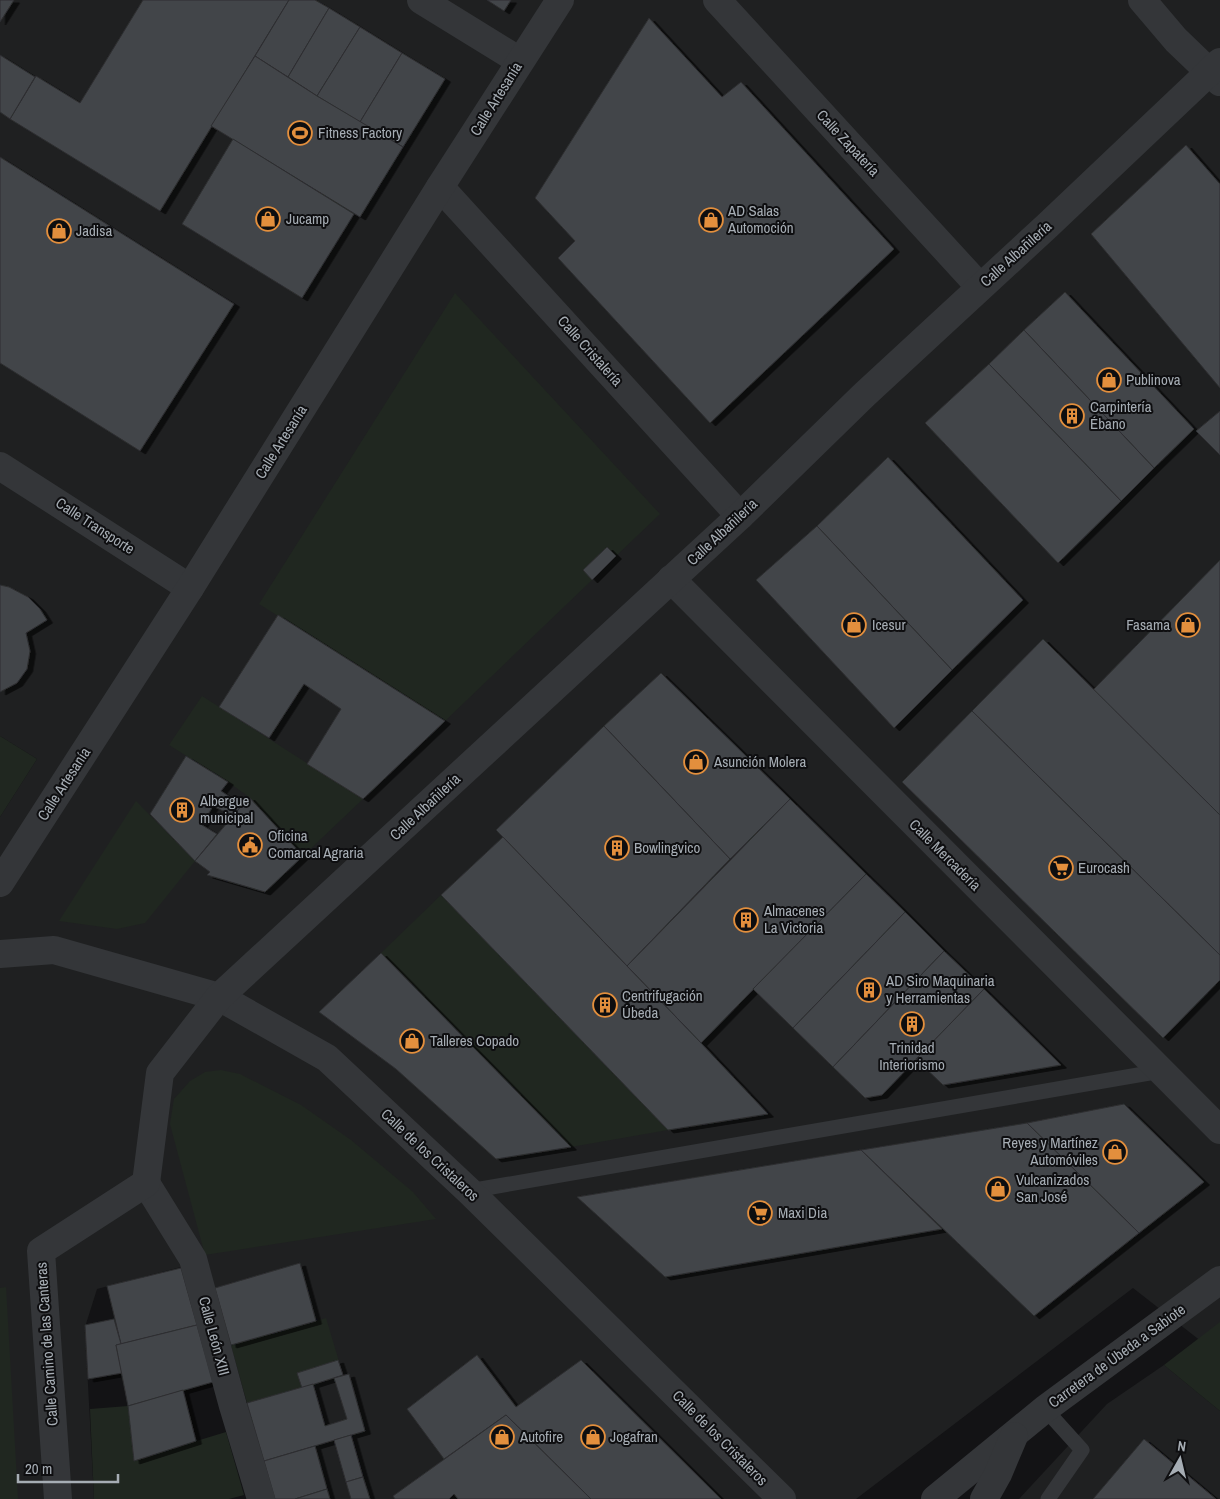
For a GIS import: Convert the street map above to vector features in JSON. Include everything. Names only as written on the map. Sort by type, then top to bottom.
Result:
[{"type":"street","points":[[421,0],[520,61]]},
{"type":"street","name":"Calle Artesanía","points":[[0,883],[190,588],[440,187],[560,0]]},
{"type":"street","name":"Calle Zapatería","points":[[717,0],[980,287]]},
{"type":"street","points":[[1142,0],[1176,40],[1217,72]]},
{"type":"street","name":"Calle Albañilería","points":[[219,997],[740,516],[864,395],[980,287],[1217,72]]},
{"type":"street","name":"Calle Cristalería","points":[[440,187],[740,516]]},
{"type":"street","name":"Calle Transporte","points":[[0,466],[190,588]]},
{"type":"street","name":"Calle Mercadería","points":[[670,580],[1220,1130]]},
{"type":"street","name":"Calle de los Cristaleros","points":[[0,954],[54,950],[219,997],[327,1058],[469,1191],[782,1499]]},
{"type":"street","points":[[146,1183],[160,1073],[219,997]]},
{"type":"street","name":"Calle Camino de las Canteras","points":[[58,1499],[41,1251],[146,1183]]},
{"type":"street","name":"Calle León XIII","points":[[146,1183],[193,1259],[233,1406],[261,1499]]},
{"type":"street","name":"Carretera de Úbeda a Sabiote","points":[[935,1499],[1045,1409],[1220,1280]]},
{"type":"street","name":"Carretera de Úbeda a Sabiote","points":[[984,1499],[998,1474],[1016,1433]]},
{"type":"lane","points":[[469,1191],[1161,1071]]},
{"type":"lane","points":[[1045,1409],[1082,1450],[1048,1499]]},
{"type":"shaded area","points":[[0,0],[1220,0],[1220,1356],[1133,1288],[856,1499],[275,1499],[205,1256],[181,1267],[97,1289],[85,1327],[94,1499],[0,1499],[0,817],[37,759],[0,736]]},
{"type":"shaded area","points":[[455,293],[660,514],[616,556],[607,547],[583,570],[592,580],[445,721],[259,604]]},
{"type":"shaded area","points":[[202,696],[363,799],[303,856],[249,797],[169,745]]},
{"type":"shaded area","points":[[0,736],[37,759],[0,817]]},
{"type":"shaded area","points":[[136,801],[195,861],[145,923],[117,929],[59,921]]},
{"type":"shaded area","points":[[441,895],[668,1130],[571,1147],[381,953]]},
{"type":"shaded area","points":[[221,1070],[240,1074],[301,1105],[351,1140],[413,1192],[436,1219],[205,1255],[170,1124],[174,1099],[190,1081],[205,1072]]},
{"type":"shaded area","points":[[6,1287],[18,1499],[0,1499],[0,1288]]},
{"type":"shaded area","points":[[326,1318],[343,1375],[247,1403],[231,1345]]},
{"type":"shaded area","points":[[1220,1322],[1220,1411],[1164,1365]]},
{"type":"shaded area","points":[[1164,1365],[1220,1411],[1220,1499],[1019,1499],[1107,1404]]},
{"type":"shaded area","points":[[128,1406],[134,1460],[226,1432],[244,1495],[229,1499],[94,1499],[90,1409]]},
{"type":"building","points":[[0,0],[14,0],[0,22]]},
{"type":"building","points":[[143,0],[289,0],[160,211],[10,119],[36,76],[80,103]]},
{"type":"building","points":[[289,0],[315,0],[329,8],[288,77],[255,56]]},
{"type":"building","points":[[487,0],[511,0],[504,11]]},
{"type":"building","points":[[329,8],[360,27],[317,96],[288,77]]},
{"type":"building","name":"AD Salas Automoción","points":[[649,18],[722,97],[741,82],[894,249],[710,423],[558,258],[575,241],[535,198]]},
{"type":"building","points":[[360,27],[402,53],[360,122],[317,96]]},
{"type":"building","points":[[402,53],[445,79],[403,147],[360,122]]},
{"type":"building","points":[[0,55],[35,77],[10,119],[0,112]]},
{"type":"building","name":"Fitness Factory","points":[[255,56],[317,96],[403,147],[360,217],[211,126]]},
{"type":"building","name":"Jucamp","points":[[233,139],[354,214],[302,298],[182,224]]},
{"type":"building","points":[[1186,145],[1220,184],[1220,388],[1091,234]]},
{"type":"building","name":"Jadisa","points":[[0,157],[234,304],[140,451],[0,363]]},
{"type":"building","name":"Publinova","points":[[1065,292],[1194,429],[1154,468],[1024,330]]},
{"type":"building","name":"Carpintería Ébano","points":[[1024,330],[1154,468],[1121,501],[989,364]]},
{"type":"building","points":[[989,364],[1121,501],[1058,563],[925,423]]},
{"type":"building","points":[[1220,411],[1220,455],[1196,431]]},
{"type":"building","points":[[888,457],[1023,600],[952,670],[817,526]]},
{"type":"building","name":"Icesur","points":[[817,526],[952,670],[894,728],[756,580]]},
{"type":"building","points":[[607,547],[616,556],[592,580],[583,570]]},
{"type":"building","name":"Fasama","points":[[1220,560],[1220,815],[1093,690]]},
{"type":"building","points":[[0,585],[9,587],[28,597],[40,609],[47,620],[26,633],[30,651],[27,669],[17,683],[0,692]]},
{"type":"building","points":[[278,615],[445,721],[363,799],[307,764],[341,709],[304,684],[269,738],[219,707]]},
{"type":"building","points":[[1043,639],[1220,815],[1220,955],[972,711]]},
{"type":"building","name":"Asunción Molera","points":[[661,673],[790,799],[730,859],[604,726]]},
{"type":"building","name":"Eurocash","points":[[972,711],[1220,955],[1220,980],[1163,1038],[902,782]]},
{"type":"building","name":"Bowlingvico","points":[[604,726],[730,859],[627,966],[496,830]]},
{"type":"building","name":"Albergue municipal","points":[[186,756],[228,782],[221,791],[242,805],[233,816],[213,806],[202,825],[217,834],[195,861],[150,814]]},
{"type":"building","name":"Oficina Comarcal Agraria","points":[[249,797],[303,856],[265,892],[207,875],[210,872],[195,861]]},
{"type":"building","name":"Almacenes La Victoria","points":[[790,799],[866,874],[701,1043],[627,966]]},
{"type":"building","name":"Centrifugación Úbeda","points":[[503,837],[768,1114],[668,1130],[441,895]]},
{"type":"building","points":[[866,874],[905,912],[793,1028],[753,989]]},
{"type":"building","name":"AD Siro Maquinaria y Herramientas","points":[[905,912],[944,951],[833,1067],[793,1028]]},
{"type":"building","name":"Trinidad Interiorismo","points":[[944,951],[984,989],[882,1095],[865,1098],[833,1067]]},
{"type":"building","name":"Talleres Copado","points":[[381,953],[571,1147],[496,1159],[396,1069],[319,1012]]},
{"type":"building","points":[[984,989],[1061,1065],[943,1085],[916,1059]]},
{"type":"building","name":"Reyes y Martínez Automóviles","points":[[1124,1104],[1204,1182],[1139,1233],[1027,1123]]},
{"type":"building","name":"Vulcanizados San José","points":[[1027,1123],[1139,1233],[1034,1316],[861,1150]]},
{"type":"building","name":"Maxi Dia","points":[[861,1150],[942,1229],[665,1277],[577,1197]]},
{"type":"building","points":[[300,1263],[316,1321],[231,1345],[215,1288]]},
{"type":"building","points":[[181,1268],[197,1325],[121,1344],[107,1286]]},
{"type":"building","points":[[114,1319],[121,1344],[116,1345],[122,1373],[88,1379],[85,1325]]},
{"type":"building","points":[[197,1325],[213,1382],[128,1406],[116,1345]]},
{"type":"building","name":"Jogafran","points":[[477,1355],[516,1407],[581,1360],[721,1499],[591,1499],[506,1415],[444,1459],[407,1409]]},
{"type":"building","points":[[338,1360],[343,1375],[302,1388],[297,1373]]},
{"type":"building","points":[[349,1374],[365,1431],[264,1461],[247,1403],[313,1384],[325,1426],[347,1419],[334,1378]]},
{"type":"building","points":[[183,1390],[196,1441],[134,1461],[128,1406]]},
{"type":"building","name":"Autofire","points":[[506,1415],[591,1499],[458,1499],[454,1494],[449,1499],[395,1499],[393,1496]]},
{"type":"building","points":[[351,1435],[363,1477],[346,1482],[334,1440]]},
{"type":"building","points":[[1144,1439],[1216,1499],[1093,1499]]},
{"type":"building","points":[[315,1446],[327,1489],[295,1499],[275,1499],[264,1461]]},
{"type":"building","points":[[363,1477],[370,1499],[351,1499],[346,1482]]},
{"type":"building","points":[[327,1489],[330,1499],[295,1499]]},
{"type":"place","name":"Fitness Factory","points":[[300,133]]},
{"type":"place","name":"Jucamp","points":[[268,219]]},
{"type":"place","name":"AD Salas Automoción","points":[[711,220]]},
{"type":"place","name":"Jadisa","points":[[59,231]]},
{"type":"place","name":"Publinova","points":[[1109,380]]},
{"type":"place","name":"Carpintería Ébano","points":[[1072,416]]},
{"type":"place","name":"Icesur","points":[[854,625]]},
{"type":"place","name":"Fasama","points":[[1188,625]]},
{"type":"place","name":"Asunción Molera","points":[[696,762]]},
{"type":"place","name":"Albergue municipal","points":[[182,810]]},
{"type":"place","name":"Oficina Comarcal Agraria","points":[[250,845]]},
{"type":"place","name":"Bowlingvico","points":[[617,848]]},
{"type":"place","name":"Eurocash","points":[[1061,868]]},
{"type":"place","name":"Almacenes La Victoria","points":[[746,920]]},
{"type":"place","name":"AD Siro Maquinaria y Herramientas","points":[[869,990]]},
{"type":"place","name":"Centrifugación Úbeda","points":[[605,1005]]},
{"type":"place","name":"Trinidad Interiorismo","points":[[912,1024]]},
{"type":"place","name":"Talleres Copado","points":[[412,1041]]},
{"type":"place","name":"Reyes y Martínez Automóviles","points":[[1115,1152]]},
{"type":"place","name":"Vulcanizados San José","points":[[998,1189]]},
{"type":"place","name":"Maxi Dia","points":[[760,1213]]},
{"type":"place","name":"Autofire","points":[[502,1437]]},
{"type":"place","name":"Jogafran","points":[[593,1437]]}]
